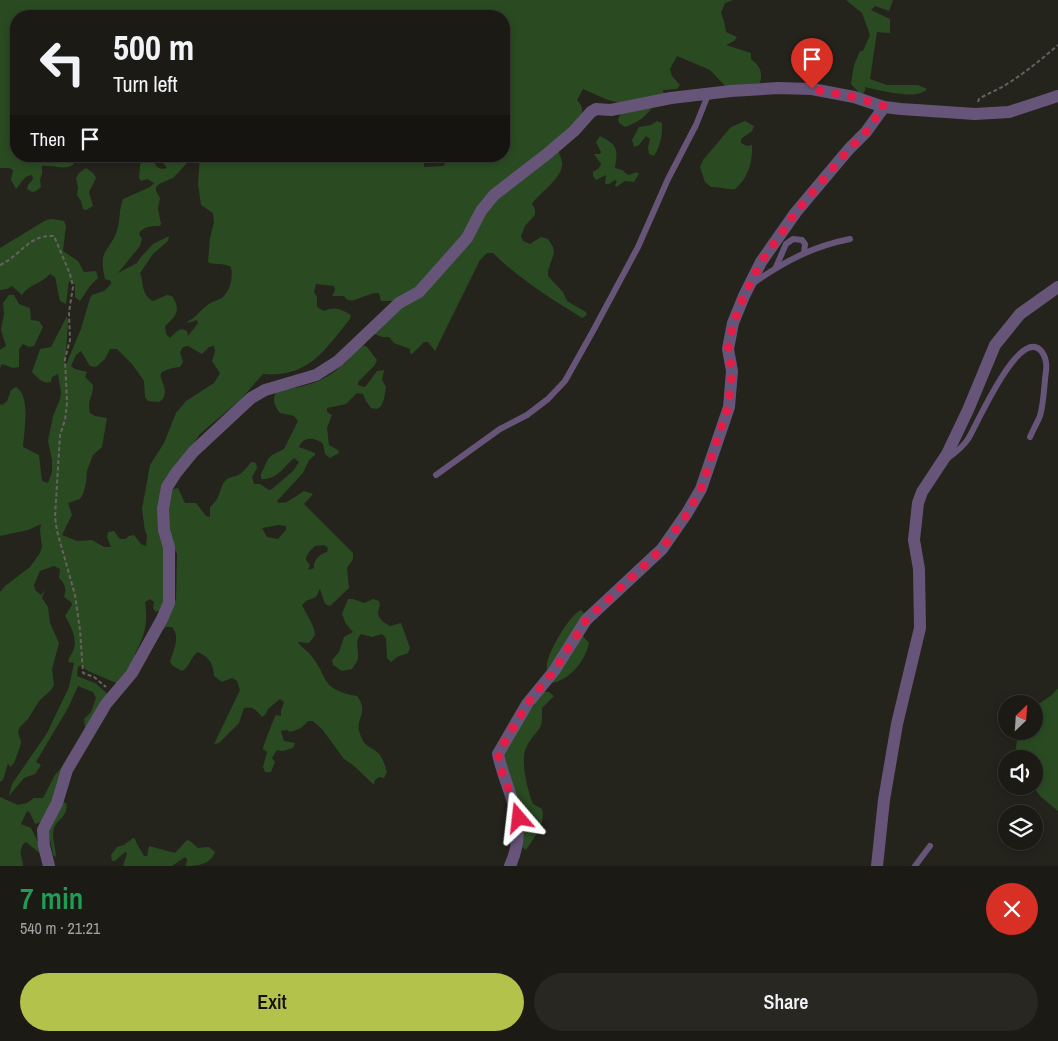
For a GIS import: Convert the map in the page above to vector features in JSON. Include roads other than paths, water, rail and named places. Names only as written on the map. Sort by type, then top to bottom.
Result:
[{"type":"street","points":[[49,866],[42,830],[57,803],[67,770],[106,704],[132,673],[169,604],[169,547],[164,530],[163,509],[168,487],[176,473],[193,452],[251,398],[265,390],[316,375],[338,362],[399,303],[419,292],[467,238],[481,211],[494,196],[574,131],[591,112],[596,109],[611,110],[671,98],[740,90],[778,88],[812,89],[854,97],[884,106],[975,114],[1009,112],[1058,96]]},
{"type":"street","points":[[510,866],[517,852],[519,818],[502,772],[498,754],[527,704],[554,671],[586,620],[662,549],[687,514],[701,489],[728,407],[732,371],[728,349],[733,324],[761,262],[796,212],[849,149],[866,132],[884,106]]},
{"type":"street","points":[[877,866],[884,800],[897,724],[920,628],[919,569],[914,540],[918,503],[922,492],[941,463],[968,410],[994,345],[1020,314],[1058,287]]},
{"type":"lane","points":[[436,475],[500,429],[526,415],[548,398],[565,381],[638,246],[668,179],[696,126],[708,95]]},
{"type":"lane","points":[[776,267],[786,244],[793,239],[802,240],[805,244],[804,253]]},
{"type":"lane","points":[[750,285],[776,267],[804,253],[828,243],[850,239]]},
{"type":"lane","points":[[941,463],[966,442],[1000,379],[1021,353],[1027,348],[1032,347],[1039,349],[1045,356],[1046,367],[1040,416],[1030,437]]},
{"type":"lane","points":[[915,866],[930,846]]}]
